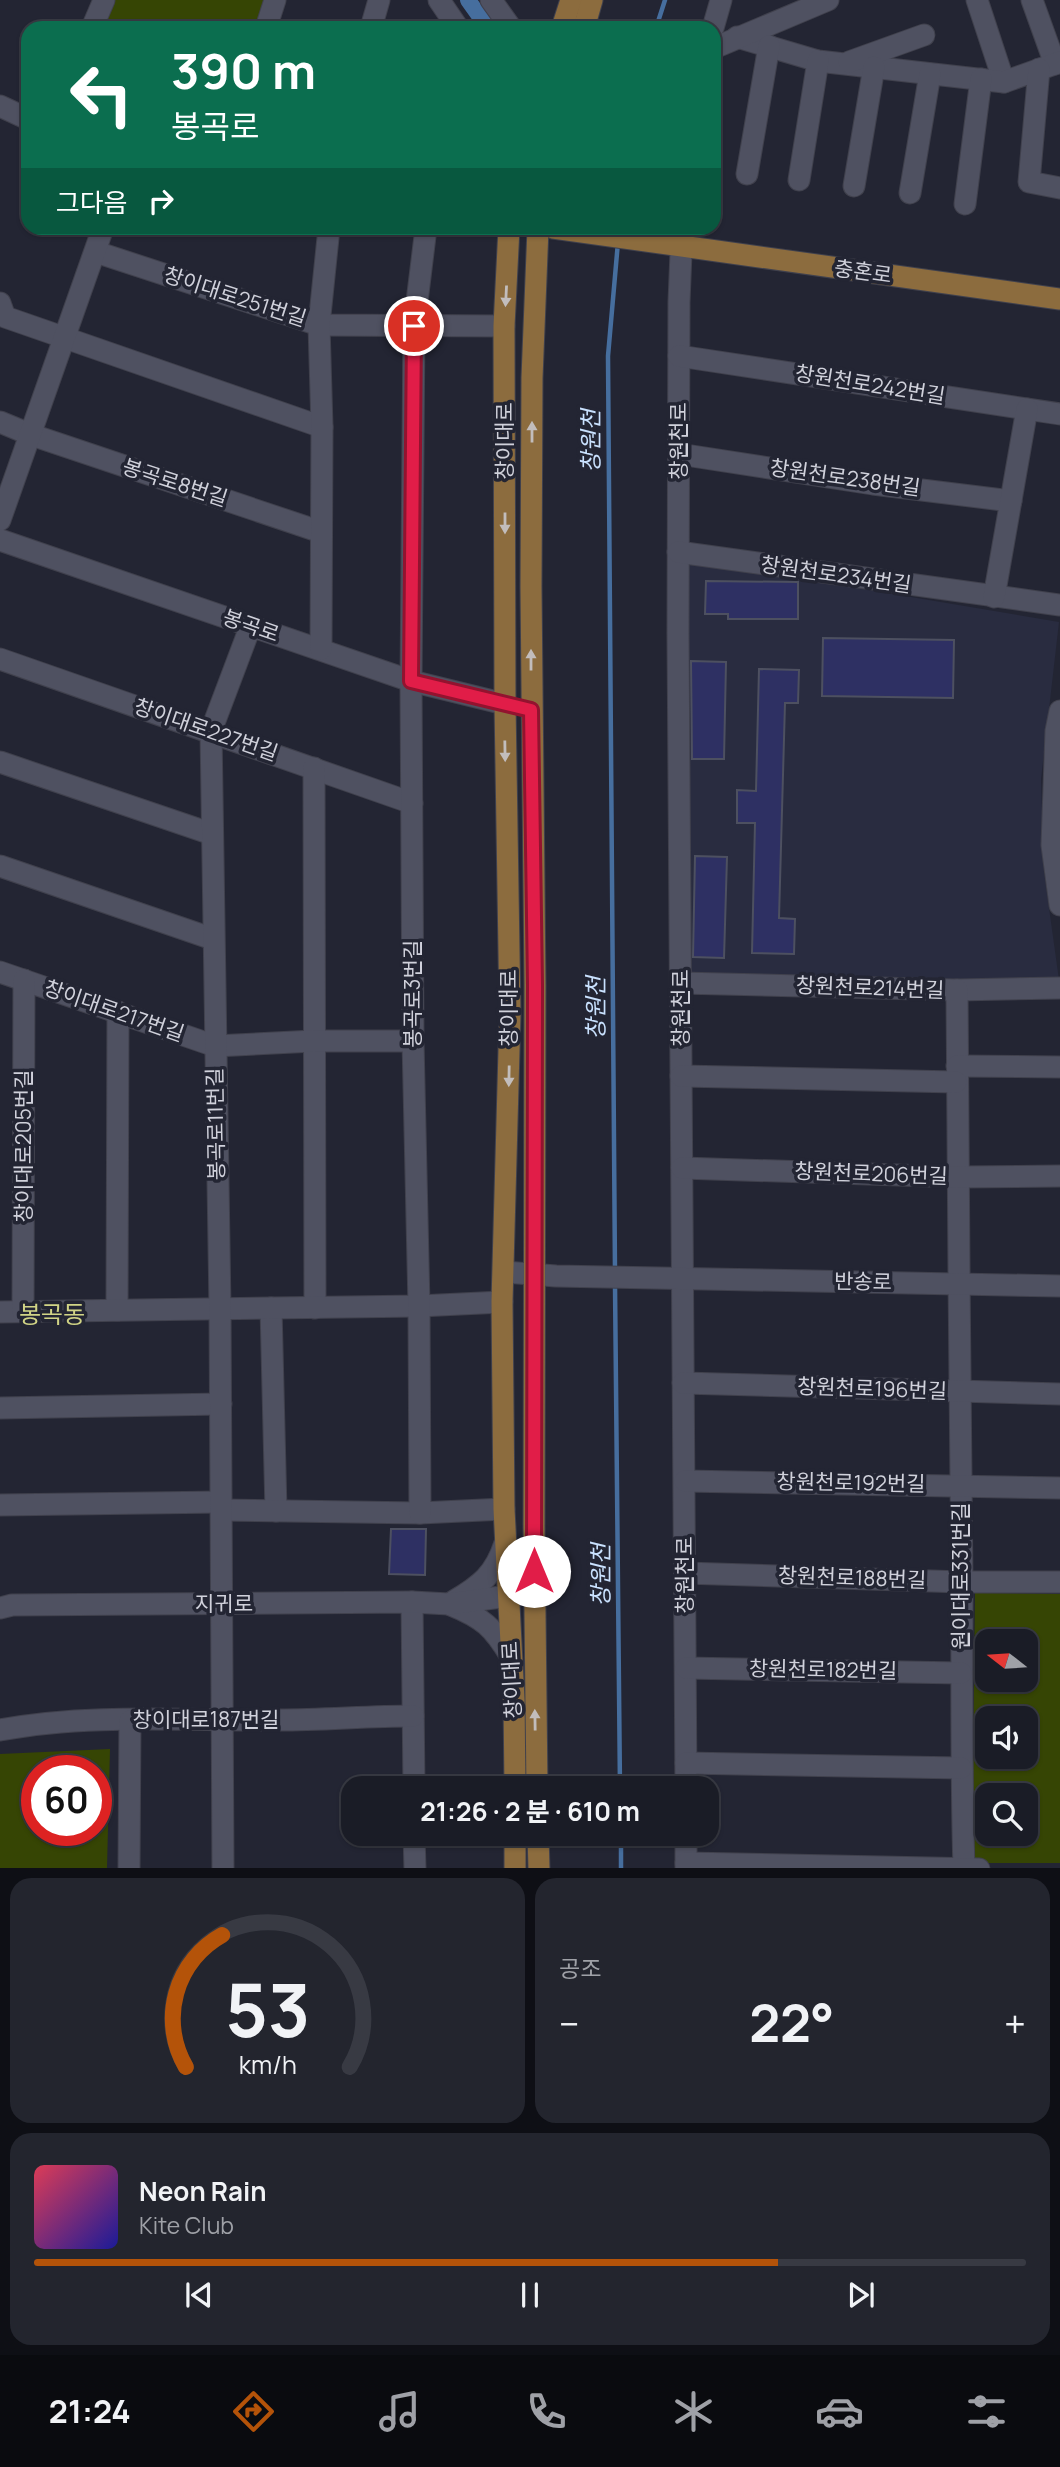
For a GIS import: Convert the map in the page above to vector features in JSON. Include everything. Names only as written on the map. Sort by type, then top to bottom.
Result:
[{"type":"main road","points":[[564,21],[571,0]]},
{"type":"main road","points":[[586,21],[592,0]]},
{"type":"main road","name":"창이대로","points":[[509,235],[504,326],[505,704],[510,1014],[505,1272],[502,1302],[504,1509],[514,1700],[514,1776]]},
{"type":"main road","name":"창이대로","points":[[537,1776],[534,1594],[545,1275],[531,710],[532,378],[538,235]]},
{"type":"main road","name":"충혼로","points":[[627,235],[676,240],[1060,299]]},
{"type":"main road","points":[[505,704],[531,710]]},
{"type":"main road","points":[[508,1596],[534,1594]]},
{"type":"main road","points":[[515,1846],[515,1868]]},
{"type":"main road","points":[[538,1846],[539,1868]]},
{"type":"street","points":[[95,21],[104,0]]},
{"type":"street","points":[[268,21],[275,0]]},
{"type":"street","points":[[373,21],[379,0]]},
{"type":"street","points":[[439,0],[453,21]]},
{"type":"street","points":[[491,0],[506,21]]},
{"type":"street","points":[[715,21],[721,0]]},
{"type":"street","points":[[977,0],[1004,82]]},
{"type":"street","points":[[1031,0],[1051,65],[1028,182],[1060,188]]},
{"type":"street","points":[[721,45],[815,3]]},
{"type":"street","points":[[843,64],[924,35]]},
{"type":"street","points":[[737,37],[818,61],[1004,82],[1051,65]]},
{"type":"street","points":[[747,174],[769,46]]},
{"type":"street","points":[[799,180],[818,61]]},
{"type":"street","points":[[854,186],[874,67]]},
{"type":"street","points":[[910,193],[930,74]]},
{"type":"street","points":[[965,204],[981,79]]},
{"type":"street","points":[[0,106],[21,116]]},
{"type":"street","points":[[0,520],[101,235]]},
{"type":"street","points":[[321,649],[322,427],[318,325],[329,235]]},
{"type":"street","points":[[411,681],[414,326],[425,235]]},
{"type":"street","name":"창원천로","points":[[676,240],[679,356],[682,1168],[674,1279],[683,1383],[686,1776]]},
{"type":"street","name":"창이대로251번길","points":[[96,252],[318,325],[504,326]]},
{"type":"street","points":[[0,303],[5,317],[322,427]]},
{"type":"street","name":"창원천로242번길","points":[[679,356],[1060,414]]},
{"type":"street","points":[[995,597],[1027,410]]},
{"type":"street","name":"봉곡로8번길","points":[[0,422],[321,532]]},
{"type":"street","name":"창원천로238번길","points":[[679,454],[873,484],[1011,501]]},
{"type":"street","name":"봉곡로","points":[[0,540],[411,681],[505,704]]},
{"type":"street","name":"창원천로234번길","points":[[678,552],[1060,606]]},
{"type":"street","name":"봉곡로11번길","points":[[223,1868],[220,1309],[211,731],[251,625]]},
{"type":"street","name":"창이대로227번길","points":[[0,659],[412,803]]},
{"type":"street","name":"봉곡로3번길","points":[[411,681],[420,1513]]},
{"type":"street","points":[[1060,711],[1056,731],[1052,845],[1060,905]]},
{"type":"street","points":[[0,762],[212,834]]},
{"type":"street","points":[[314,768],[315,1308]]},
{"type":"street","points":[[0,866],[213,939]]},
{"type":"street","name":"창이대로217번길","points":[[0,972],[215,1046],[314,1041],[413,1041]]},
{"type":"street","name":"창이대로205번길","points":[[23,1312],[24,980]]},
{"type":"street","name":"창원천로214번길","points":[[681,983],[957,990],[1060,988]]},
{"type":"street","name":"원이대로331번길","points":[[957,990],[961,1768],[964,1868]]},
{"type":"street","points":[[117,1310],[118,1012]]},
{"type":"street","points":[[681,1076],[957,1074],[1060,1068]]},
{"type":"street","name":"창원천로206번길","points":[[682,1168],[959,1177],[1060,1176]]},
{"type":"street","points":[[505,1272],[545,1275]]},
{"type":"street","name":"반송로","points":[[545,1275],[1060,1286]]},
{"type":"street","points":[[0,1312],[419,1306],[502,1302]]},
{"type":"street","points":[[271,1308],[276,1511]]},
{"type":"street","name":"창원천로196번길","points":[[683,1383],[1060,1394]]},
{"type":"street","points":[[0,1408],[220,1404]]},
{"type":"street","name":"창원천로192번길","points":[[685,1481],[1060,1489]]},
{"type":"street","points":[[0,1505],[221,1506],[276,1511],[420,1513],[504,1509]]},
{"type":"street","points":[[449,1604],[490,1576],[500,1560],[505,1543]]},
{"type":"street","name":"창원천로188번길","points":[[685,1573],[962,1582],[1060,1582]]},
{"type":"street","name":"지귀로","points":[[0,1608],[12,1605],[449,1604],[508,1596]]},
{"type":"street","points":[[412,1602],[414,1776]]},
{"type":"street","name":"지귀로","points":[[449,1604],[485,1621],[498,1635],[511,1657]]},
{"type":"street","name":"창원천로182번길","points":[[685,1668],[961,1673]]},
{"type":"street","name":"창이대로187번길","points":[[0,1730],[31,1724],[413,1716]]},
{"type":"street","points":[[129,1868],[130,1721]]},
{"type":"street","points":[[686,1763],[961,1768]]},
{"type":"street","points":[[414,1846],[415,1868]]},
{"type":"street","points":[[686,1846],[686,1866],[979,1868]]},
{"type":"shaded area","points":[[684,559],[1059,622],[1041,779],[1044,872],[1059,980],[685,976]]},
{"type":"green space","points":[[113,0],[265,0],[259,21],[104,21]]},
{"type":"green space","points":[[975,1593],[1060,1594],[1060,1863],[972,1863]]},
{"type":"green space","points":[[110,1749],[110,1755],[21,1755],[21,1846],[108,1846],[107,1868],[0,1868],[0,1754]]},
{"type":"building","points":[[706,581],[798,582],[798,619],[728,619],[728,614],[705,614]]},
{"type":"building","points":[[823,638],[954,640],[953,698],[822,696]]},
{"type":"building","points":[[691,661],[726,662],[724,759],[692,759]]},
{"type":"building","points":[[759,669],[799,670],[798,703],[785,703],[779,918],[795,919],[794,954],[752,953],[755,823],[737,823],[737,790],[756,791]]},
{"type":"building","points":[[695,856],[727,857],[724,958],[693,957]]},
{"type":"building","points":[[391,1529],[426,1529],[425,1575],[389,1574]]},
{"type":"waterway","points":[[468,0],[483,21]]},
{"type":"waterway","name":"창원천","points":[[658,21],[665,0]]},
{"type":"waterway","name":"창원천","points":[[615,1273],[608,356],[618,242]]},
{"type":"waterway","name":"창원천","points":[[615,1285],[620,1776]]},
{"type":"waterway","name":"창원천","points":[[621,1846],[621,1868]]},
{"type":"district","name":"봉곡동","points":[[52,1315]]},
{"type":"route","points":[[414,326],[411,681],[531,710],[535,985],[534,1571]]}]
